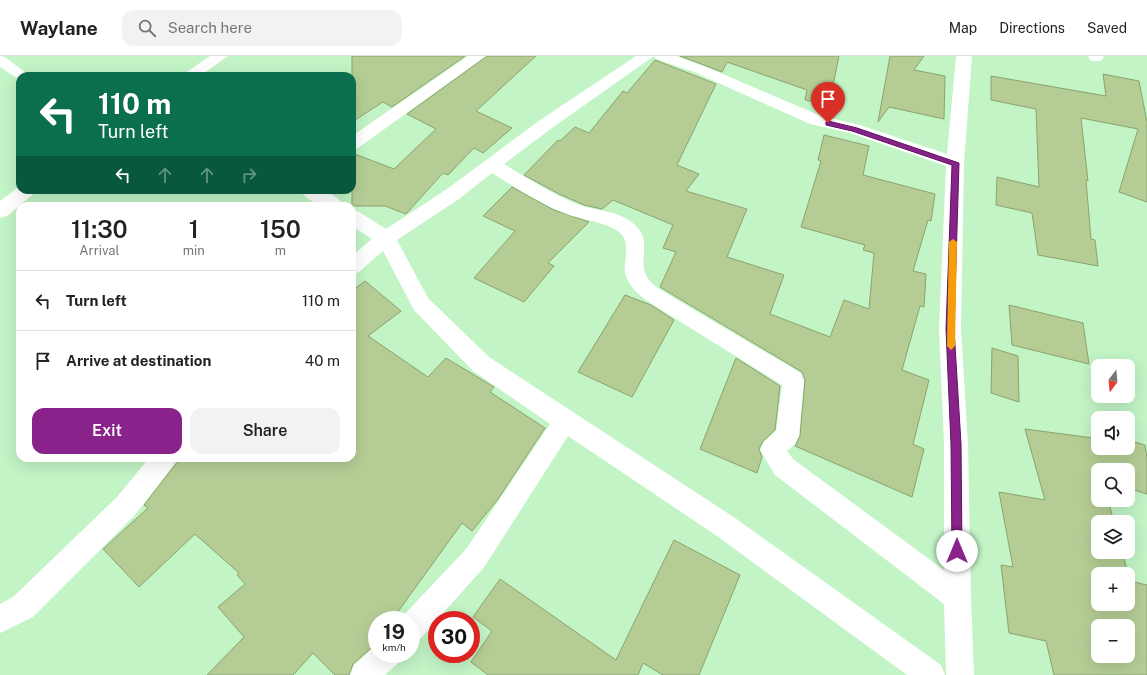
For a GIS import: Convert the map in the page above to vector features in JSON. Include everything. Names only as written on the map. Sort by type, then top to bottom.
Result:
[{"type":"street","points":[[195,72],[220,56]]},
{"type":"street","points":[[356,141],[478,56]]},
{"type":"street","points":[[356,264],[386,238],[453,194],[546,124],[646,56]]},
{"type":"street","points":[[661,56],[698,69],[816,120],[854,129],[956,163]]},
{"type":"street","points":[[960,675],[957,596],[956,444],[950,329],[956,163],[964,56]]},
{"type":"street","points":[[0,60],[16,72]]},
{"type":"street","points":[[492,165],[555,201],[583,213],[610,220],[627,229],[636,240],[634,271],[641,284],[707,329],[793,380],[792,402],[787,436],[772,450],[784,467],[957,596]]},
{"type":"street","points":[[0,211],[22,194]]},
{"type":"street","points":[[316,194],[328,202]]},
{"type":"street","points":[[356,219],[386,238],[421,304],[480,364],[726,527],[931,675]]},
{"type":"street","points":[[420,618],[476,557],[565,421]]},
{"type":"street","points":[[0,619],[23,607],[126,506],[161,462]]},
{"type":"street","points":[[364,675],[377,663]]},
{"type":"building","points":[[352,56],[465,56],[392,107],[383,102],[356,119],[356,72],[352,72]]},
{"type":"building","points":[[487,56],[536,56],[476,111],[512,128],[483,153],[474,148],[448,175],[443,173],[406,214],[385,206],[356,206],[356,202],[352,202],[352,194],[356,194],[356,155],[394,169],[436,129],[407,114]]},
{"type":"building","points":[[680,56],[839,56],[829,105],[805,100],[807,90],[727,62],[722,72]]},
{"type":"building","points":[[890,56],[924,56],[914,70],[945,76],[944,119],[889,107],[878,122]]},
{"type":"building","points":[[655,60],[716,84],[677,165],[699,174],[686,191],[747,209],[727,257],[784,275],[770,314],[830,337],[844,300],[869,309],[874,253],[863,250],[865,245],[801,227],[821,161],[818,160],[824,135],[869,146],[863,175],[935,194],[931,221],[928,220],[913,271],[926,274],[924,307],[920,306],[902,370],[929,380],[913,444],[924,449],[912,497],[795,446],[800,436],[805,380],[802,372],[660,287],[676,252],[663,248],[673,225],[613,200],[602,209],[584,205],[559,194],[524,175],[558,140],[560,141],[575,127],[589,133],[623,91],[627,93]]},
{"type":"building","points":[[1103,74],[1139,81],[1147,122],[1147,202],[1119,192],[1138,129],[1081,118],[1088,181],[1086,180],[1091,239],[1095,240],[1098,266],[1038,255],[1032,213],[996,205],[997,177],[1039,187],[1036,109],[991,100],[991,76],[1106,96]]},
{"type":"building","points":[[512,187],[554,210],[589,222],[548,263],[554,266],[524,302],[474,278],[515,231],[483,216]]},
{"type":"building","points":[[365,281],[401,311],[368,336],[428,377],[446,358],[494,387],[490,392],[545,428],[498,499],[472,531],[462,523],[398,611],[368,611],[368,651],[353,664],[349,675],[335,675],[313,653],[293,675],[207,675],[244,637],[218,607],[245,584],[237,575],[239,573],[195,534],[139,587],[103,549],[148,508],[144,505],[178,462],[356,462],[356,288]]},
{"type":"building","points":[[625,295],[651,305],[674,320],[632,397],[578,372]]},
{"type":"building","points":[[1009,305],[1083,323],[1089,364],[1012,345]]},
{"type":"building","points":[[992,348],[1018,356],[1019,402],[991,393]]},
{"type":"building","points":[[736,358],[780,386],[775,430],[763,441],[759,449],[762,457],[757,473],[700,449]]},
{"type":"building","points":[[1025,429],[1091,438],[1091,455],[1135,455],[1135,442],[1145,445],[1147,459],[1147,494],[1135,490],[1135,463],[1091,463],[1091,507],[1110,507],[1112,515],[1091,515],[1091,559],[1124,559],[1126,567],[1091,567],[1091,611],[1135,611],[1135,582],[1147,585],[1147,675],[1054,675],[1046,641],[1009,633],[1001,565],[1013,567],[999,492],[1045,500]]},
{"type":"building","points":[[674,540],[740,575],[699,675],[663,675],[643,663],[638,675],[488,675],[472,663],[480,663],[480,649],[492,631],[480,622],[480,611],[477,611],[500,579],[616,660]]},
{"type":"slow traffic","points":[[951,346],[950,329],[953,242]]},
{"type":"route","points":[[828,123],[854,129],[956,163],[950,329],[956,444],[957,551]]}]
